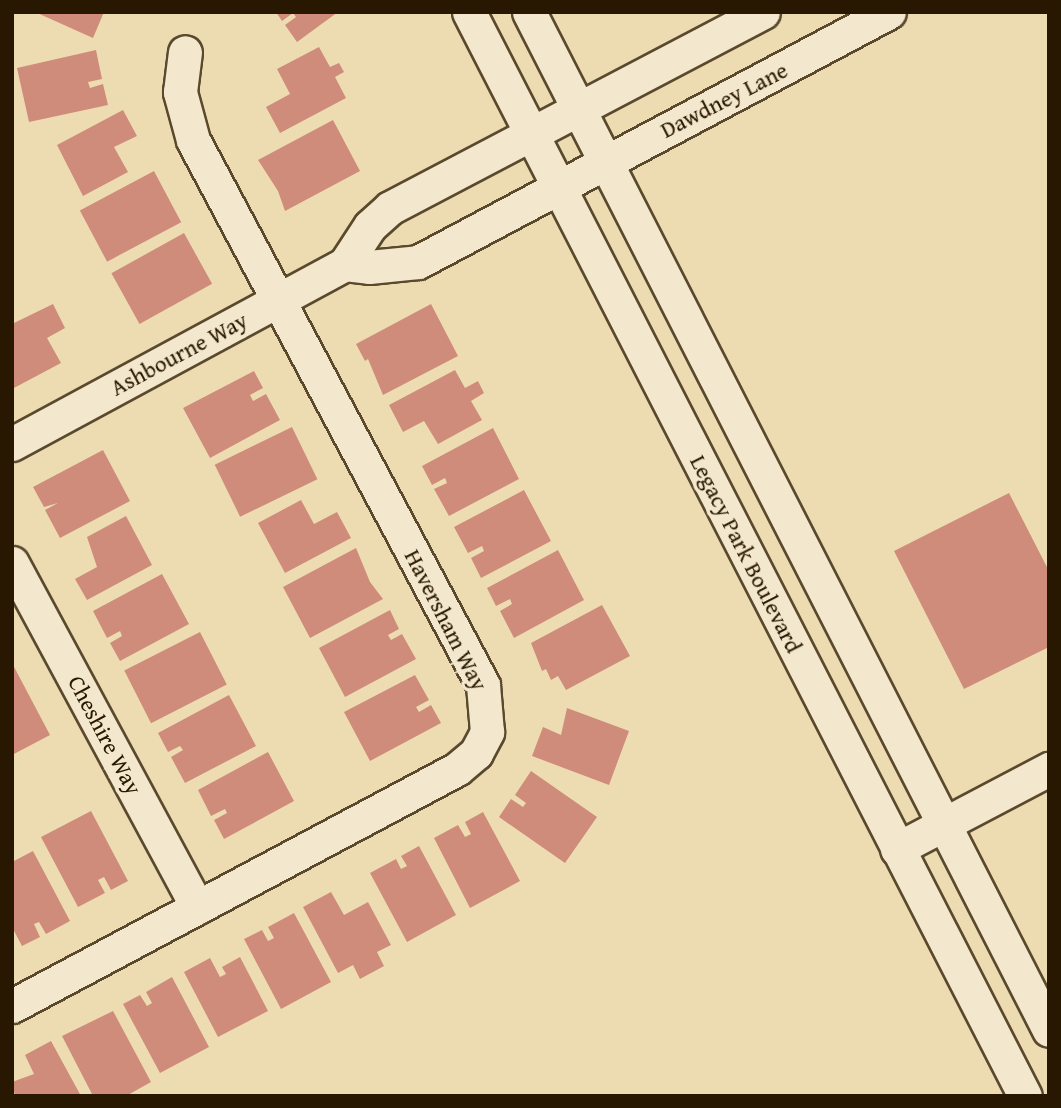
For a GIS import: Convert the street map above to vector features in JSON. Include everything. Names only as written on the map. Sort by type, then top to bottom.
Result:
[{"type":"street","name":"Legacy Park Boulevard","points":[[469,12],[1025,1096]]},
{"type":"street","points":[[529,12],[1049,1030]]},
{"type":"street","points":[[577,108],[763,12]]},
{"type":"street","name":"Dawdney Lane","points":[[558,187],[889,12]]},
{"type":"street","name":"Haversham Way","points":[[12,1006],[457,769],[476,753],[487,732],[483,685],[193,140],[180,92],[186,52]]},
{"type":"street","name":"Ashbourne Way","points":[[12,444],[345,264],[370,226],[390,208],[577,108]]},
{"type":"street","points":[[345,264],[369,267],[418,262],[558,187]]},
{"type":"street","name":"Cheshire Way","points":[[12,563],[20,597],[197,907]]},
{"type":"street","points":[[897,849],[1049,769]]},
{"type":"building","points":[[35,12],[104,12],[93,38]]},
{"type":"building","points":[[276,12],[338,12],[297,42],[285,25],[296,17],[293,13],[282,21]]},
{"type":"building","points":[[319,47],[330,67],[339,63],[344,72],[335,77],[346,98],[280,133],[266,107],[290,94],[277,69]]},
{"type":"building","points":[[96,50],[102,79],[88,82],[90,88],[103,84],[108,105],[29,122],[17,68]]},
{"type":"building","points":[[123,110],[137,136],[114,147],[128,172],[83,196],[57,145]]},
{"type":"building","points":[[333,120],[360,171],[285,211],[278,191],[258,160]]},
{"type":"building","points":[[154,171],[181,222],[107,262],[80,210]]},
{"type":"building","points":[[184,233],[212,284],[140,324],[111,273]]},
{"type":"building","points":[[53,304],[65,328],[47,338],[61,363],[12,389],[12,324]]},
{"type":"building","points":[[431,304],[458,356],[383,395],[368,359],[365,361],[356,344]]},
{"type":"building","points":[[455,370],[465,388],[478,381],[484,393],[471,401],[482,420],[438,444],[424,421],[403,432],[389,405]]},
{"type":"building","points":[[254,371],[263,388],[250,395],[253,401],[266,394],[280,420],[210,458],[183,408]]},
{"type":"building","points":[[292,427],[317,479],[240,517],[215,465]]},
{"type":"building","points":[[493,428],[519,479],[449,516],[434,489],[447,483],[445,478],[432,485],[422,466]]},
{"type":"building","points":[[103,450],[130,501],[60,538],[45,510],[58,503],[44,507],[33,487]]},
{"type":"building","points":[[524,490],[551,541],[481,578],[471,558],[484,551],[482,546],[468,553],[454,527]]},
{"type":"building","points":[[1009,493],[1049,571],[1049,647],[964,689],[894,551]]},
{"type":"building","points":[[301,500],[314,524],[337,512],[351,538],[285,573],[258,523]]},
{"type":"building","points":[[126,516],[152,565],[87,600],[75,579],[97,567],[87,537]]},
{"type":"building","points":[[356,548],[370,582],[383,599],[310,638],[283,587]]},
{"type":"building","points":[[558,550],[584,600],[514,638],[500,611],[512,604],[510,599],[496,606],[487,588]]},
{"type":"building","points":[[162,574],[189,624],[120,661],[110,643],[122,636],[120,631],[107,638],[93,611]]},
{"type":"building","points":[[602,605],[630,656],[566,690],[558,676],[551,680],[546,669],[542,671],[531,643]]},
{"type":"building","points":[[390,610],[399,629],[388,635],[391,640],[402,634],[416,659],[345,697],[319,648]]},
{"type":"building","points":[[200,632],[227,685],[151,723],[124,671]]},
{"type":"building","points":[[12,663],[50,735],[12,755]]},
{"type":"building","points":[[415,675],[429,700],[416,707],[419,712],[431,705],[441,723],[370,761],[344,712]]},
{"type":"building","points":[[229,695],[256,746],[185,783],[171,757],[183,750],[180,746],[168,752],[158,733]]},
{"type":"building","points":[[567,708],[629,731],[609,785],[532,756],[543,727],[561,735]]},
{"type":"building","points":[[268,752],[294,801],[224,839],[214,820],[227,813],[225,809],[211,816],[198,790]]},
{"type":"building","points":[[531,771],[597,817],[565,863],[499,817],[511,799],[523,807],[526,803],[515,795]]},
{"type":"building","points":[[91,811],[128,881],[111,890],[104,877],[98,880],[105,893],[78,907],[41,837]]},
{"type":"building","points":[[483,812],[520,881],[470,908],[434,838],[458,825],[465,837],[471,834],[465,822]]},
{"type":"building","points":[[419,846],[456,915],[407,942],[370,873],[396,859],[401,869],[407,866],[401,856]]},
{"type":"building","points":[[33,851],[70,921],[46,934],[39,922],[34,924],[40,937],[22,946],[12,927],[12,862]]},
{"type":"building","points":[[331,892],[344,915],[368,902],[391,945],[377,952],[384,966],[360,979],[353,965],[338,973],[303,907]]},
{"type":"building","points":[[294,913],[331,982],[281,1009],[244,939],[262,930],[268,941],[274,938],[268,927]]},
{"type":"building","points":[[240,957],[268,1011],[218,1037],[184,972],[210,958],[220,977],[226,974],[222,967]]},
{"type":"building","points":[[172,977],[209,1047],[160,1073],[123,1004],[140,995],[147,1006],[152,1003],[146,992]]},
{"type":"building","points":[[113,1011],[151,1082],[126,1096],[93,1096],[62,1036]]},
{"type":"building","points":[[51,1041],[81,1096],[15,1096],[12,1082],[34,1074],[25,1055]]}]
